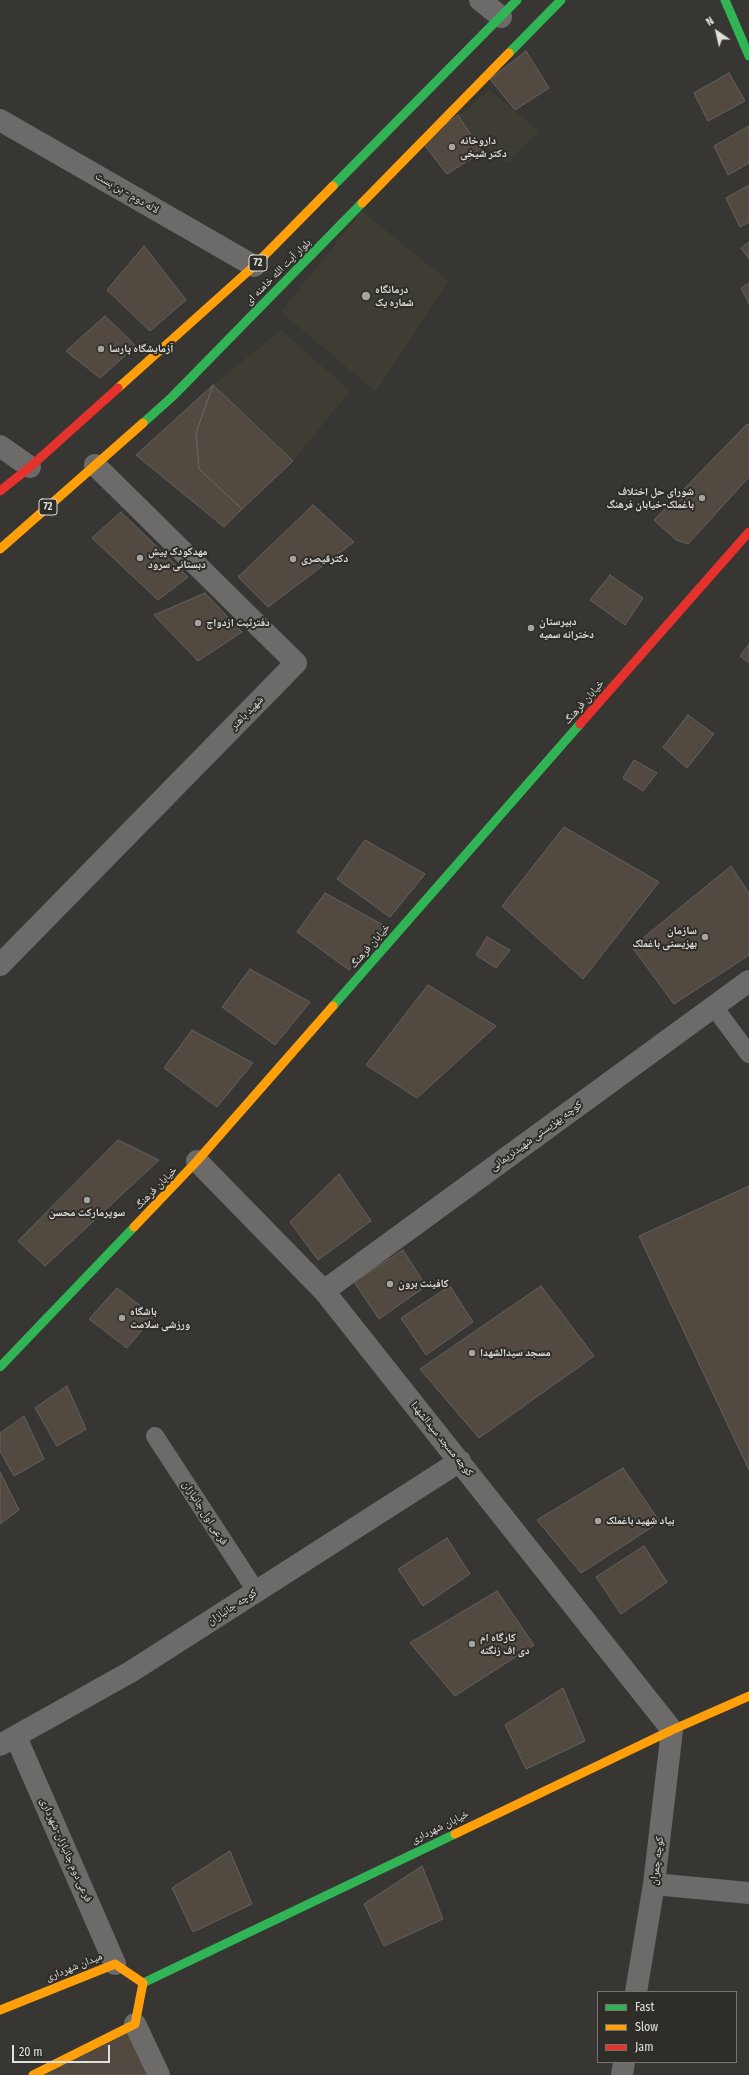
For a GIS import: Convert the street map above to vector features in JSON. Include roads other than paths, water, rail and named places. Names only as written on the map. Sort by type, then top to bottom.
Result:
[{"type":"main road","name":"بلوار آیت الله خامنه ای","points":[[0,491],[30,467],[254,266],[501,18],[517,0]]},
{"type":"main road","name":"بلوار آیت الله خامنه ای","points":[[0,550],[172,397],[561,0]]},
{"type":"main road","points":[[725,0],[749,56]]},
{"type":"main road","name":"خیابان فرهنگ","points":[[0,1367],[197,1162],[749,532]]},
{"type":"main road","name":"خیابان شهرداری","points":[[143,1983],[672,1730],[749,1696]]},
{"type":"main road","name":"میدان شهرداری","points":[[0,2010],[115,1964],[143,1983]]},
{"type":"main road","points":[[33,2075],[135,2024],[143,1983]]},
{"type":"street","points":[[480,0],[501,18]]},
{"type":"street","name":"لاله دوم - بن بست","points":[[0,120],[254,266]]},
{"type":"street","points":[[0,446],[30,467]]},
{"type":"street","name":"شهید باهنر","points":[[0,965],[296,662],[95,465]]},
{"type":"street","name":"کوچه بهزیستی شهیدنریمانی","points":[[324,1291],[749,982]]},
{"type":"street","name":"کوچه مسجد سیدالشهدا","points":[[197,1162],[324,1291],[672,1730]]},
{"type":"street","name":"کوچه جانبازان","points":[[8,1741],[132,1671],[460,1461]]},
{"type":"street","name":"کوچه چمران","points":[[636,1991],[654,1884],[672,1730]]},
{"type":"street","name":"فرعی دوم جانبازان-شهرداری","points":[[8,1741],[115,1964]]},
{"type":"street","points":[[654,1884],[749,1893]]},
{"type":"street","points":[[135,2024],[159,2075]]},
{"type":"street","points":[[622,2075],[624,2063]]},
{"type":"lane","points":[[714,1007],[749,1054]]},
{"type":"lane","name":"فرعی اول جانبازان","points":[[154,1436],[256,1591]]},
{"type":"place","name":"داروخانه دکتر شیخی","points":[[452,147]]},
{"type":"place","name":"درمانگاه شماره یک","points":[[366,296]]},
{"type":"place","name":"آزمایشگاه پارسا","points":[[101,349]]},
{"type":"place","name":"شورای حل اختلاف باغملک-خیابان فرهنگ","points":[[702,498]]},
{"type":"place","name":"مهدکودک پیش دبستانی سرود","points":[[140,558]]},
{"type":"place","name":"دکترقیصری","points":[[293,559]]},
{"type":"place","name":"دفترثبت ازدواج","points":[[198,623]]},
{"type":"place","name":"دبیرستان دخترانه سمیه","points":[[531,628]]},
{"type":"place","name":"سازمان بهزیستی باغملک","points":[[705,937]]},
{"type":"place","name":"سوپرمارکت محسن","points":[[87,1200]]},
{"type":"place","name":"کافینت برون","points":[[390,1284]]},
{"type":"place","name":"باشگاه ورزشی سلامت","points":[[122,1318]]},
{"type":"place","name":"مسجد سیدالشهدا","points":[[472,1353]]},
{"type":"place","name":"بیاد شهید باغملک","points":[[598,1521]]},
{"type":"place","name":"کارگاه ام دی اف زنگنه","points":[[472,1644]]}]
